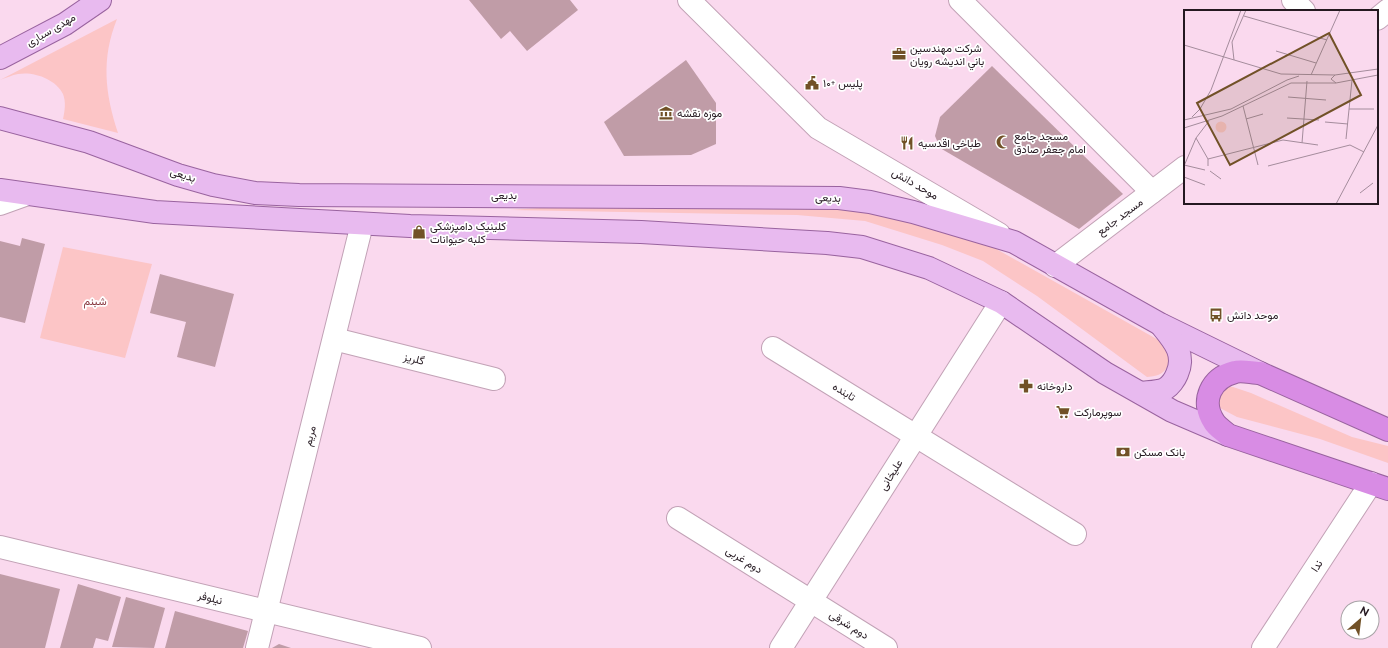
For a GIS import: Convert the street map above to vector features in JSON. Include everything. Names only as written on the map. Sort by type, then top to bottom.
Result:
[{"type":"highway","points":[[1260,373],[1236,372],[1217,381],[1210,389],[1208,401],[1214,423],[1228,435],[1380,486]]},
{"type":"highway","name":"موحد دانش","points":[[1260,373],[1388,430]]},
{"type":"main road","name":"مهدی سباری","points":[[0,58],[64,24],[100,0]]},
{"type":"main road","name":"بدیعی","points":[[0,118],[89,142],[185,177],[213,185],[255,193],[299,195],[840,198],[870,202],[913,212],[1014,242]]},
{"type":"main road","points":[[0,190],[25,195],[155,212],[362,224],[641,232],[827,242],[862,246],[929,268],[1001,302],[1105,372],[1172,411],[1228,435]]},
{"type":"main road","name":"موحد دانش","points":[[1014,242],[1160,324],[1260,373]]},
{"type":"main road","points":[[1141,393],[1166,388],[1176,378],[1181,364],[1179,353],[1173,340],[1160,324]]},
{"type":"street","name":"موحد دانش","points":[[689,0],[818,128],[1014,242]]},
{"type":"street","points":[[960,0],[1152,192]]},
{"type":"street","points":[[1293,0],[1303,10]]},
{"type":"street","points":[[1378,18],[1388,10]]},
{"type":"street","name":"مسجد جامع","points":[[1055,266],[1184,168]]},
{"type":"street","points":[[0,204],[25,195]]},
{"type":"street","name":"مریم","points":[[257,648],[362,224]]},
{"type":"street","name":"علیخانی","points":[[781,648],[1001,302]]},
{"type":"street","name":"گلریز","points":[[334,339],[494,379]]},
{"type":"street","name":"تابنده","points":[[773,348],[915,437],[1075,534]]},
{"type":"street","name":"ندا","points":[[1263,648],[1380,486]]},
{"type":"street","name":"دوم غربی","points":[[678,518],[811,601]]},
{"type":"street","name":"نیلوفر","points":[[0,547],[420,648]]},
{"type":"street","name":"دوم شرقی","points":[[811,601],[886,648]]},
{"type":"green space","points":[[117,19],[109,48],[107,76],[110,104],[118,133],[63,119],[65,100],[63,94],[55,84],[44,77],[24,73],[0,80]]},
{"type":"green space","points":[[643,201],[835,203],[982,241],[1162,342],[1167,348],[1170,362],[1162,373],[1147,377],[1037,296],[983,261],[942,245],[865,221],[797,215],[510,210]]},
{"type":"green space","name":"شبنم","points":[[63,247],[152,264],[125,358],[40,338]]},
{"type":"green space","points":[[1228,387],[1233,387],[1251,393],[1352,437],[1388,446],[1388,463],[1320,439],[1237,417],[1220,408],[1218,404],[1219,393]]},
{"type":"building","points":[[469,0],[570,0],[578,10],[527,51],[510,31],[501,39]]},
{"type":"building","name":"موزه نقشه","points":[[686,60],[716,103],[716,144],[691,155],[624,156],[604,122]]},
{"type":"building","name":"مسجد جامع امام جعفر صادق","points":[[992,66],[1123,194],[1079,229],[940,148],[935,136],[940,117]]},
{"type":"building","points":[[22,238],[45,244],[25,323],[0,317],[0,241],[20,246]]},
{"type":"building","points":[[160,274],[234,294],[215,367],[177,357],[186,322],[150,313]]},
{"type":"building","points":[[0,574],[60,589],[45,648],[0,648]]},
{"type":"building","points":[[78,584],[121,597],[108,641],[96,638],[93,648],[60,648]]},
{"type":"building","points":[[126,597],[165,608],[154,648],[112,647]]},
{"type":"building","points":[[175,611],[248,631],[243,648],[165,648]]},
{"type":"building","points":[[279,644],[291,648],[272,648]]},
{"type":"place","name":"شركت مهندسين باني انديشه رويان","points":[[899,54]]},
{"type":"place","name":"پلیس +۱۰","points":[[812,83]]},
{"type":"place","name":"موزه نقشه","points":[[666,113]]},
{"type":"place","name":"مسجد جامع امام جعفر صادق","points":[[1003,142]]},
{"type":"place","name":"طباخى اقدسيه","points":[[907,143]]},
{"type":"place","name":"کلینیک دامپزشکی کلبه حیوانات","points":[[419,232]]},
{"type":"place","name":"موحد دانش","points":[[1216,315]]},
{"type":"place","name":"داروخانه","points":[[1026,386]]},
{"type":"place","name":"سوپرمارکت","points":[[1063,412]]},
{"type":"place","name":"بانک مسکن","points":[[1123,452]]}]
